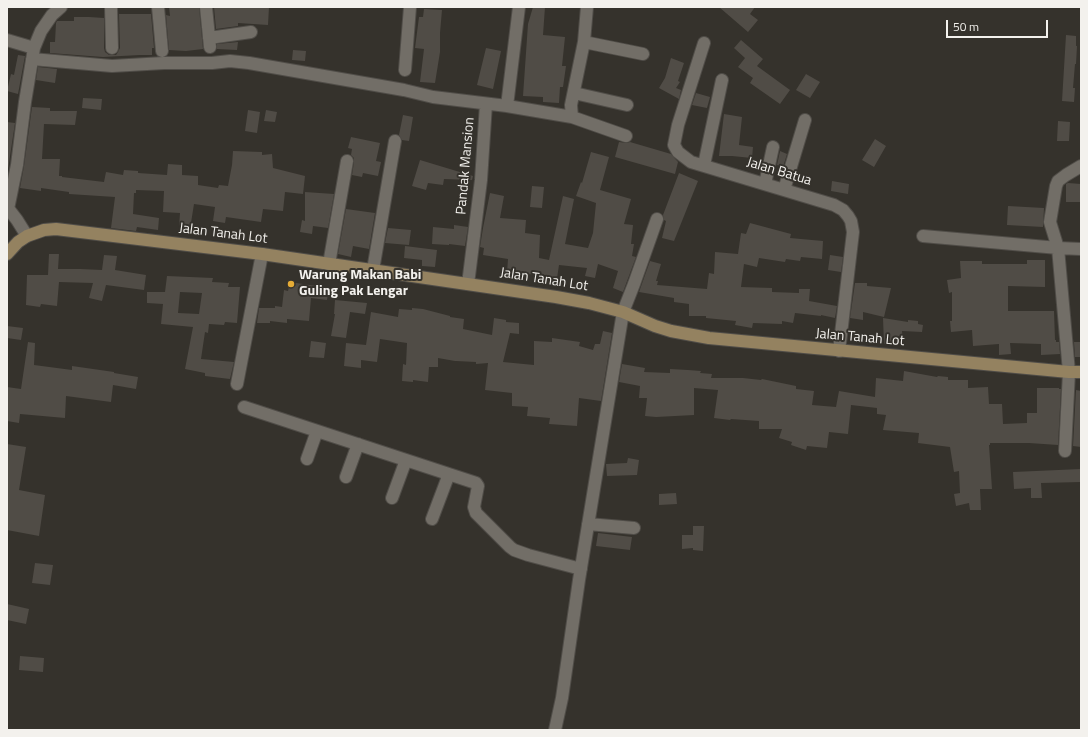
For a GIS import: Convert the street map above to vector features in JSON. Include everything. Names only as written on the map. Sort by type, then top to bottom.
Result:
[{"type":"main road","name":"Jalan Tanah Lot","points":[[7,254],[18,242],[27,236],[44,230],[56,228],[262,254],[589,302],[623,312],[655,326],[671,331],[709,338],[1075,372]]},
{"type":"street","points":[[27,236],[8,208],[17,165],[33,53],[41,31],[61,7]]},
{"type":"street","points":[[111,7],[112,48]]},
{"type":"street","points":[[158,7],[162,52]]},
{"type":"street","points":[[206,7],[210,42],[252,32]]},
{"type":"street","points":[[405,70],[410,7]]},
{"type":"street","points":[[508,106],[519,7]]},
{"type":"street","points":[[572,116],[571,105],[584,42],[587,7]]},
{"type":"street","points":[[7,40],[33,53],[112,66],[230,61],[249,62],[433,96],[486,104]]},
{"type":"street","points":[[584,42],[643,54]]},
{"type":"street","name":"Jalan Batua","points":[[704,43],[678,125],[674,145],[678,152],[691,162],[834,205],[846,213],[851,221],[853,232],[839,351]]},
{"type":"street","points":[[704,165],[722,80]]},
{"type":"street","points":[[574,93],[627,104]]},
{"type":"street","name":"Pandak Mansion","points":[[468,284],[481,180],[486,104],[572,116],[626,136]]},
{"type":"street","points":[[784,190],[805,120]]},
{"type":"street","points":[[373,270],[395,141]]},
{"type":"street","points":[[765,184],[773,147]]},
{"type":"street","points":[[329,264],[348,161]]},
{"type":"street","points":[[1065,451],[1075,372],[1058,248],[1050,222],[1058,181],[1066,174],[1081,166]]},
{"type":"street","points":[[555,730],[562,698],[588,524],[623,312],[657,220]]},
{"type":"street","points":[[923,236],[1081,249]]},
{"type":"street","points":[[237,384],[262,254]]},
{"type":"street","points":[[244,407],[472,482],[478,485],[474,507],[476,513],[510,547],[528,555],[581,569]]},
{"type":"street","points":[[307,459],[317,431]]},
{"type":"street","points":[[346,477],[358,444]]},
{"type":"street","points":[[392,498],[406,460]]},
{"type":"street","points":[[432,519],[450,474]]},
{"type":"street","points":[[588,524],[634,528]]},
{"type":"building","points":[[169,7],[199,7],[203,49],[186,51],[169,50],[166,15],[170,16]]},
{"type":"building","points":[[214,7],[269,7],[268,25],[238,23],[238,26],[216,29]]},
{"type":"building","points":[[533,7],[545,7],[543,35],[565,37],[562,66],[566,66],[563,87],[560,87],[559,103],[543,102],[543,97],[523,96],[528,24]]},
{"type":"building","points":[[719,7],[755,7],[750,14],[758,20],[748,32]]},
{"type":"building","points":[[424,9],[442,10],[440,52],[435,83],[420,82],[424,49],[415,48],[419,17],[423,17]]},
{"type":"building","points":[[119,14],[151,14],[154,48],[152,48],[152,55],[103,57],[50,53],[50,42],[55,42],[57,21],[74,21],[74,17],[89,17],[104,18],[105,52],[109,55],[116,55],[120,48]]},
{"type":"building","points":[[1066,35],[1076,36],[1076,64],[1073,88],[1075,88],[1074,102],[1062,101]]},
{"type":"building","points":[[741,40],[763,59],[757,66],[790,90],[780,104],[750,83],[753,78],[738,67],[745,58],[734,48]]},
{"type":"building","points":[[238,42],[237,50],[217,49],[217,44]]},
{"type":"building","points":[[486,48],[501,51],[493,89],[477,85]]},
{"type":"building","points":[[293,50],[306,51],[305,61],[292,60]]},
{"type":"building","points":[[18,55],[25,56],[18,94],[7,91],[11,74],[14,75]]},
{"type":"building","points":[[671,58],[684,63],[678,81],[680,82],[676,88],[681,90],[679,99],[659,88],[665,78]]},
{"type":"building","points":[[38,67],[57,69],[55,83],[36,80]]},
{"type":"building","points":[[806,74],[820,82],[810,98],[796,90]]},
{"type":"building","points":[[696,93],[710,97],[707,108],[692,105]]},
{"type":"building","points":[[83,98],[102,99],[101,110],[82,108]]},
{"type":"building","points":[[32,107],[50,108],[50,111],[77,111],[75,125],[44,124],[42,159],[60,159],[59,176],[62,177],[104,182],[106,172],[123,175],[124,170],[138,171],[138,173],[167,175],[168,164],[182,165],[182,175],[198,176],[198,185],[218,188],[219,185],[228,186],[233,151],[262,152],[262,155],[272,154],[273,168],[305,176],[303,194],[285,192],[283,211],[263,209],[261,222],[226,217],[225,223],[213,221],[215,207],[194,204],[190,229],[179,227],[180,213],[163,212],[164,191],[136,190],[136,193],[134,193],[133,214],[159,218],[158,230],[137,227],[136,231],[111,228],[115,197],[69,194],[69,192],[41,188],[41,191],[20,188]]},
{"type":"building","points":[[248,110],[260,112],[257,133],[245,131]]},
{"type":"building","points":[[266,110],[277,112],[275,122],[264,121]]},
{"type":"building","points":[[724,114],[742,117],[739,145],[753,147],[752,158],[719,156]]},
{"type":"building","points":[[403,115],[413,117],[409,141],[402,140],[399,135]]},
{"type":"building","points":[[1058,121],[1070,122],[1069,141],[1057,141]]},
{"type":"building","points":[[7,122],[15,123],[7,176]]},
{"type":"building","points":[[351,137],[380,143],[376,161],[381,162],[378,176],[363,173],[362,177],[352,175],[354,158],[351,155],[352,149],[348,148]]},
{"type":"building","points":[[875,139],[886,146],[874,167],[862,160]]},
{"type":"building","points":[[619,142],[630,142],[671,154],[678,162],[675,174],[615,157]]},
{"type":"building","points":[[780,151],[787,154],[783,167],[777,165]]},
{"type":"building","points":[[591,152],[609,157],[600,190],[631,199],[624,224],[633,225],[631,244],[634,244],[632,256],[636,257],[623,292],[613,288],[618,271],[598,264],[595,278],[585,276],[587,268],[559,265],[556,285],[544,283],[545,275],[507,273],[508,259],[483,255],[484,248],[480,247],[490,193],[504,196],[500,218],[526,220],[525,233],[540,235],[539,258],[549,260],[563,196],[574,199],[565,244],[588,248],[593,233],[596,203],[576,196],[581,182],[582,183]]},
{"type":"building","points":[[420,160],[473,176],[472,180],[444,179],[443,185],[428,183],[426,190],[412,186]]},
{"type":"building","points":[[679,173],[698,181],[674,241],[662,238],[666,221],[664,220],[663,215]]},
{"type":"building","points":[[832,181],[849,184],[848,194],[831,191]]},
{"type":"building","points":[[1066,184],[1081,184],[1081,202],[1066,202]]},
{"type":"building","points":[[532,186],[544,187],[542,208],[530,207]]},
{"type":"building","points":[[305,192],[334,194],[328,228],[313,226],[312,234],[300,232],[302,220],[305,221]]},
{"type":"building","points":[[1008,206],[1044,208],[1043,227],[1007,225]]},
{"type":"building","points":[[346,209],[375,213],[369,249],[353,246],[351,257],[338,254]]},
{"type":"building","points":[[750,223],[791,234],[790,238],[823,241],[822,259],[801,257],[800,261],[786,259],[785,262],[759,258],[757,267],[744,264],[741,287],[772,288],[772,292],[799,293],[799,289],[810,289],[809,301],[837,306],[835,318],[821,315],[795,313],[793,323],[782,321],[782,324],[753,323],[752,328],[735,325],[736,321],[706,318],[706,316],[689,316],[689,304],[674,302],[674,298],[639,292],[650,261],[661,264],[656,281],[658,281],[657,285],[707,289],[709,273],[714,274],[715,252],[738,254],[741,233],[746,234]]},
{"type":"building","points":[[454,225],[468,227],[465,246],[432,244],[433,227],[454,229]]},
{"type":"building","points":[[388,228],[411,230],[409,245],[385,243]]},
{"type":"building","points":[[405,246],[437,250],[435,267],[422,266],[422,260],[404,258]]},
{"type":"building","points":[[49,254],[59,254],[58,269],[102,270],[104,255],[117,256],[115,270],[146,275],[144,290],[106,285],[102,301],[89,298],[93,283],[59,282],[57,306],[41,304],[40,307],[26,305],[27,275],[48,275]]},
{"type":"building","points":[[830,255],[843,257],[841,272],[828,270]]},
{"type":"building","points":[[1027,260],[1045,260],[1045,287],[1008,286],[1008,311],[1054,311],[1055,340],[1056,342],[1059,342],[1060,354],[1041,355],[1041,344],[1010,343],[1011,354],[999,355],[999,344],[973,346],[972,330],[951,332],[950,321],[952,321],[952,292],[949,293],[947,280],[961,278],[960,261],[982,261],[982,264],[1027,264]]},
{"type":"building","points":[[167,276],[213,278],[212,282],[229,283],[228,287],[240,287],[237,323],[225,322],[224,325],[209,324],[208,333],[205,332],[201,359],[234,362],[230,379],[205,376],[205,373],[185,369],[193,327],[161,324],[163,304],[147,303],[147,292],[165,292]],"holes":[[[180,292],[202,293],[199,314],[178,313]]]},
{"type":"building","points":[[290,282],[329,288],[327,300],[311,298],[309,321],[287,319],[287,323],[270,321],[270,323],[257,323],[259,308],[275,308],[275,306],[282,307],[284,290],[288,291]]},
{"type":"building","points":[[855,283],[867,283],[867,286],[891,288],[884,317],[863,312],[863,320],[850,318]]},
{"type":"building","points":[[335,300],[367,303],[365,314],[350,312],[346,338],[331,336],[335,314]]},
{"type":"building","points":[[412,308],[423,309],[450,317],[464,319],[463,329],[492,335],[494,318],[506,320],[506,322],[519,323],[519,334],[510,333],[503,362],[534,365],[534,341],[552,342],[552,338],[580,342],[579,346],[593,350],[595,344],[600,344],[603,331],[612,333],[601,401],[579,398],[577,426],[549,424],[550,418],[527,416],[528,407],[512,406],[512,393],[485,390],[488,363],[476,364],[476,362],[455,361],[438,358],[438,367],[429,367],[428,382],[413,380],[413,382],[402,381],[403,364],[406,365],[407,343],[380,339],[377,362],[361,360],[361,368],[344,366],[346,343],[366,345],[371,312],[398,317],[399,309],[412,310]]},
{"type":"building","points":[[883,318],[908,322],[908,320],[918,321],[918,324],[923,325],[922,332],[902,331],[903,343],[884,344]]},
{"type":"building","points":[[7,326],[23,328],[21,340],[7,338]]},
{"type":"building","points":[[311,341],[326,343],[324,358],[309,357]]},
{"type":"building","points":[[28,342],[35,343],[34,365],[72,370],[72,366],[138,377],[136,389],[113,385],[111,402],[66,396],[65,418],[20,414],[19,423],[7,421],[7,387],[21,389]]},
{"type":"building","points":[[1074,342],[1081,342],[1081,357],[1075,357]]},
{"type":"building","points":[[622,364],[645,368],[644,372],[670,373],[670,369],[688,370],[712,374],[711,378],[762,379],[796,386],[796,389],[814,391],[812,405],[836,407],[839,391],[875,397],[876,378],[903,381],[904,371],[937,377],[948,377],[948,380],[968,380],[968,388],[988,387],[989,404],[1002,404],[1003,424],[1027,423],[1027,413],[1037,413],[1037,388],[1059,388],[1061,389],[1058,445],[990,443],[992,489],[980,489],[981,510],[970,510],[969,503],[956,506],[954,494],[960,493],[959,471],[954,472],[950,447],[918,443],[919,433],[883,430],[886,415],[877,414],[877,408],[851,405],[848,434],[829,432],[827,448],[807,446],[806,450],[791,445],[792,442],[779,438],[782,429],[759,429],[759,421],[714,418],[718,390],[694,388],[694,415],[656,417],[645,416],[647,398],[639,398],[640,386],[619,382]]},
{"type":"building","points":[[1076,390],[1081,391],[1081,447],[1073,446]]},
{"type":"building","points":[[7,444],[26,447],[19,490],[45,495],[39,536],[7,530]]},
{"type":"building","points":[[628,458],[639,460],[637,475],[607,476],[606,464],[627,463]]},
{"type":"building","points":[[1081,469],[1081,482],[1041,483],[1042,498],[1031,498],[1031,488],[1014,489],[1013,472]]},
{"type":"building","points":[[676,493],[677,504],[659,505],[659,494]]},
{"type":"building","points":[[693,526],[704,526],[703,551],[693,550],[693,548],[682,549],[682,535],[693,535]]},
{"type":"building","points":[[598,533],[632,537],[630,550],[596,546]]},
{"type":"building","points":[[35,563],[53,565],[50,585],[32,583]]},
{"type":"building","points":[[7,604],[29,609],[26,624],[7,620]]},
{"type":"building","points":[[20,656],[44,658],[43,672],[19,670]]},
{"type":"place","name":"Warung Makan Babi Guling Pak Lengar","points":[[291,284]]}]
